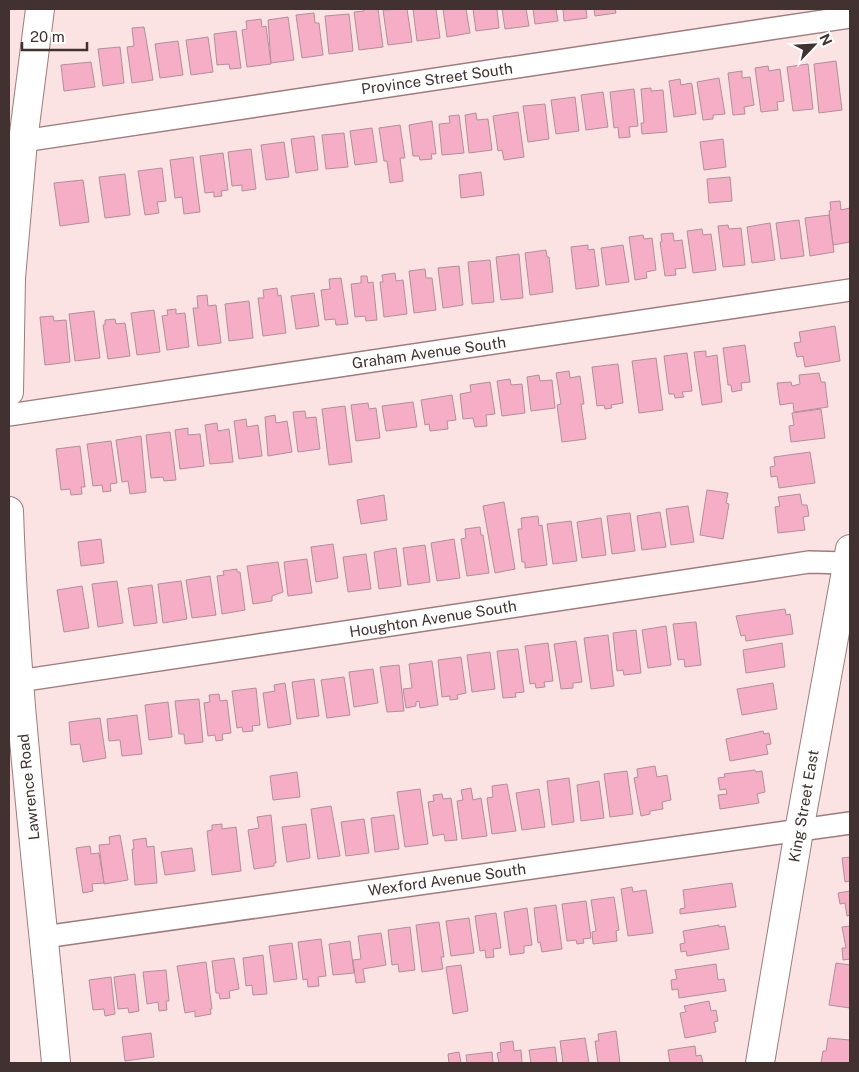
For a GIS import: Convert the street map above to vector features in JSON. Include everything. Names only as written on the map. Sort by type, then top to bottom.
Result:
[{"type":"street","points":[[9,392],[11,278],[23,141],[40,9]]},
{"type":"street","name":"Province Street South","points":[[23,141],[850,17]]},
{"type":"street","name":"Graham Avenue South","points":[[9,415],[850,290]]},
{"type":"street","name":"Lawrence Road","points":[[9,511],[12,596],[19,681],[56,1063]]},
{"type":"street","name":"Houghton Avenue South","points":[[19,681],[849,556]]},
{"type":"street","name":"King Street East","points":[[760,1063],[799,831],[849,556]]},
{"type":"street","name":"Wexford Avenue South","points":[[44,937],[850,823]]},
{"type":"building","points":[[364,9],[378,9],[383,47],[359,50],[354,12],[364,11]]},
{"type":"building","points":[[407,9],[412,42],[388,45],[383,10]]},
{"type":"building","points":[[413,9],[436,9],[440,38],[417,41]]},
{"type":"building","points":[[443,9],[466,9],[470,33],[447,37]]},
{"type":"building","points":[[473,9],[497,9],[499,28],[476,31]]},
{"type":"building","points":[[502,9],[526,9],[529,26],[505,29]]},
{"type":"building","points":[[533,9],[556,9],[558,21],[535,24]]},
{"type":"building","points":[[563,9],[586,9],[587,18],[564,21]]},
{"type":"building","points":[[594,9],[615,9],[616,13],[595,16]]},
{"type":"building","points":[[314,13],[315,23],[319,23],[323,55],[302,58],[296,15]]},
{"type":"building","points":[[349,14],[353,51],[329,54],[325,16]]},
{"type":"building","points":[[288,17],[294,60],[271,63],[268,20]]},
{"type":"building","points":[[261,19],[262,27],[266,26],[271,64],[247,67],[242,30],[247,29],[246,21]]},
{"type":"building","points":[[144,27],[153,80],[132,83],[127,47],[134,46],[132,28]]},
{"type":"building","points":[[236,31],[241,68],[230,69],[229,64],[217,65],[214,34]]},
{"type":"building","points":[[208,37],[213,72],[191,75],[186,40]]},
{"type":"building","points":[[178,41],[183,75],[160,78],[155,44]]},
{"type":"building","points":[[120,47],[124,83],[103,86],[98,49]]},
{"type":"building","points":[[836,61],[842,110],[819,113],[814,64]]},
{"type":"building","points":[[91,62],[95,87],[64,91],[61,65]]},
{"type":"building","points":[[808,64],[813,109],[793,111],[787,67]]},
{"type":"building","points":[[768,66],[769,71],[780,69],[784,101],[777,102],[778,110],[761,112],[755,68]]},
{"type":"building","points":[[742,71],[742,78],[750,77],[754,105],[744,107],[745,114],[733,115],[728,73]]},
{"type":"building","points":[[719,78],[725,114],[713,115],[713,119],[703,120],[697,82]]},
{"type":"building","points":[[680,79],[681,85],[691,83],[692,85],[696,114],[674,117],[669,81]]},
{"type":"building","points":[[651,88],[651,91],[663,90],[667,132],[642,134],[641,123],[644,123],[641,89]]},
{"type":"building","points":[[634,89],[638,126],[629,127],[630,137],[619,138],[618,127],[614,128],[610,92]]},
{"type":"building","points":[[603,92],[608,127],[586,130],[581,95]]},
{"type":"building","points":[[575,97],[579,131],[556,134],[551,100]]},
{"type":"building","points":[[545,104],[549,139],[528,142],[523,106]]},
{"type":"building","points":[[518,112],[524,157],[504,160],[502,150],[498,151],[493,116]]},
{"type":"building","points":[[476,113],[477,120],[488,119],[492,150],[469,153],[465,115]]},
{"type":"building","points":[[459,115],[464,153],[442,155],[439,124],[450,123],[449,116]]},
{"type":"building","points":[[432,121],[436,154],[431,154],[432,159],[420,160],[419,156],[413,156],[409,125]]},
{"type":"building","points":[[400,125],[405,158],[400,158],[403,181],[390,183],[387,161],[384,161],[379,128]]},
{"type":"building","points":[[372,128],[377,162],[355,165],[350,131]]},
{"type":"building","points":[[344,133],[348,167],[326,169],[322,135]]},
{"type":"building","points":[[314,136],[318,170],[296,173],[291,139]]},
{"type":"building","points":[[723,139],[726,167],[704,170],[700,142]]},
{"type":"building","points":[[284,142],[289,177],[266,180],[261,145]]},
{"type":"building","points":[[251,149],[256,189],[242,191],[242,185],[232,186],[228,152]]},
{"type":"building","points":[[223,153],[228,190],[221,191],[222,196],[214,197],[214,192],[205,193],[200,156]]},
{"type":"building","points":[[193,157],[200,212],[184,214],[182,197],[175,198],[170,160]]},
{"type":"building","points":[[162,168],[166,201],[157,202],[159,213],[145,215],[138,171]]},
{"type":"building","points":[[481,172],[484,195],[461,198],[459,175]]},
{"type":"building","points":[[125,174],[130,215],[105,218],[99,177]]},
{"type":"building","points":[[730,177],[732,201],[709,203],[707,179]]},
{"type":"building","points":[[83,180],[89,222],[60,226],[54,183]]},
{"type":"building","points":[[840,201],[841,210],[850,208],[850,242],[833,245],[829,211],[831,210],[830,202]]},
{"type":"building","points":[[829,215],[834,252],[810,256],[805,218]]},
{"type":"building","points":[[799,220],[804,256],[781,259],[776,223]]},
{"type":"building","points":[[770,223],[775,260],[752,263],[747,227]]},
{"type":"building","points":[[728,225],[729,229],[741,228],[745,265],[723,267],[718,226]]},
{"type":"building","points":[[702,229],[703,235],[711,234],[716,270],[693,273],[687,231]]},
{"type":"building","points":[[673,233],[674,241],[682,240],[686,268],[675,269],[676,275],[665,276],[660,242],[662,242],[661,234]]},
{"type":"building","points":[[643,235],[644,239],[652,238],[656,270],[646,272],[647,278],[635,280],[629,237]]},
{"type":"building","points":[[588,245],[588,250],[594,249],[599,286],[576,289],[571,247]]},
{"type":"building","points":[[623,245],[629,282],[606,285],[601,248]]},
{"type":"building","points":[[546,250],[547,257],[549,257],[553,292],[530,295],[525,253]]},
{"type":"building","points":[[519,254],[523,298],[501,300],[496,257]]},
{"type":"building","points":[[490,260],[494,302],[472,304],[468,262]]},
{"type":"building","points":[[459,266],[463,305],[443,308],[438,268]]},
{"type":"building","points":[[425,269],[426,278],[432,278],[436,310],[414,313],[409,271]]},
{"type":"building","points":[[395,273],[396,281],[403,280],[407,314],[384,317],[380,282],[383,282],[382,275]]},
{"type":"building","points":[[361,276],[367,276],[368,283],[373,282],[377,320],[366,321],[365,316],[355,317],[351,284],[361,283]]},
{"type":"building","points":[[341,278],[348,324],[336,325],[335,319],[325,320],[321,290],[330,289],[329,279]]},
{"type":"building","points":[[277,288],[278,296],[281,295],[286,333],[263,336],[258,298],[264,298],[263,290]]},
{"type":"building","points":[[314,293],[319,326],[296,329],[291,296]]},
{"type":"building","points":[[207,295],[208,306],[216,305],[221,343],[198,346],[193,308],[198,308],[197,296]]},
{"type":"building","points":[[249,301],[253,338],[229,341],[225,304]]},
{"type":"building","points":[[176,309],[176,314],[185,313],[189,347],[167,350],[162,316],[168,315],[167,310]]},
{"type":"building","points":[[154,310],[160,352],[137,355],[131,313]]},
{"type":"building","points":[[94,311],[100,358],[75,361],[69,314]]},
{"type":"building","points":[[53,316],[54,321],[66,320],[70,362],[45,365],[40,317]]},
{"type":"building","points":[[115,319],[116,324],[125,323],[130,356],[108,359],[103,325],[105,325],[105,320]]},
{"type":"building","points":[[835,326],[840,361],[805,367],[803,356],[797,357],[794,343],[801,342],[799,332]]},
{"type":"building","points":[[745,345],[750,382],[741,383],[742,390],[732,392],[731,385],[728,385],[723,348]]},
{"type":"building","points":[[706,351],[706,357],[717,355],[722,402],[702,405],[694,352]]},
{"type":"building","points":[[687,353],[692,391],[682,392],[684,397],[675,398],[674,394],[669,394],[664,356]]},
{"type":"building","points":[[656,358],[663,410],[639,413],[632,361]]},
{"type":"building","points":[[618,364],[623,403],[611,405],[612,408],[605,409],[604,405],[597,406],[592,367]]},
{"type":"building","points":[[569,371],[570,378],[580,376],[584,404],[581,404],[586,439],[562,442],[557,405],[561,404],[556,373]]},
{"type":"building","points":[[819,373],[821,382],[825,382],[828,407],[794,412],[793,403],[780,405],[777,383],[791,382],[792,386],[800,384],[799,375]]},
{"type":"building","points":[[539,375],[540,381],[552,380],[555,408],[531,411],[527,377]]},
{"type":"building","points":[[510,379],[511,385],[522,384],[525,413],[502,416],[497,381]]},
{"type":"building","points":[[490,382],[495,414],[486,415],[487,426],[475,427],[473,418],[463,419],[460,394],[471,392],[470,385]]},
{"type":"building","points":[[452,395],[456,420],[447,421],[448,429],[430,431],[429,424],[425,425],[421,400]]},
{"type":"building","points":[[413,402],[417,427],[386,431],[382,406]]},
{"type":"building","points":[[368,403],[369,409],[376,408],[380,438],[356,441],[351,405]]},
{"type":"building","points":[[345,406],[352,462],[329,465],[322,409]]},
{"type":"building","points":[[821,409],[825,438],[791,442],[789,426],[794,425],[792,413]]},
{"type":"building","points":[[305,411],[306,418],[316,417],[320,449],[298,452],[293,412]]},
{"type":"building","points":[[275,415],[276,423],[287,421],[292,452],[268,456],[265,417]]},
{"type":"building","points":[[246,419],[247,427],[258,425],[262,456],[239,459],[234,421]]},
{"type":"building","points":[[217,423],[218,431],[229,429],[233,462],[210,464],[205,425]]},
{"type":"building","points":[[188,428],[188,435],[200,434],[204,466],[180,469],[175,430]]},
{"type":"building","points":[[170,432],[176,480],[164,481],[163,477],[151,478],[146,435]]},
{"type":"building","points":[[141,436],[146,492],[130,494],[128,481],[122,482],[116,440]]},
{"type":"building","points":[[111,441],[117,483],[110,484],[111,491],[103,492],[102,485],[93,486],[87,444]]},
{"type":"building","points":[[80,446],[85,487],[81,487],[82,494],[71,495],[70,489],[61,490],[56,449]]},
{"type":"building","points":[[810,452],[815,483],[779,488],[777,476],[771,477],[770,467],[775,466],[774,457]]},
{"type":"building","points":[[707,490],[728,493],[726,503],[729,504],[723,539],[700,535]]},
{"type":"building","points":[[800,494],[802,505],[807,505],[809,516],[803,517],[805,530],[778,533],[775,507],[780,506],[778,497]]},
{"type":"building","points":[[384,495],[387,520],[361,524],[357,500]]},
{"type":"building","points":[[504,502],[515,569],[495,573],[483,506]]},
{"type":"building","points":[[688,506],[694,542],[671,545],[666,509]]},
{"type":"building","points":[[660,512],[666,547],[642,550],[637,516]]},
{"type":"building","points":[[630,513],[635,551],[612,554],[607,516]]},
{"type":"building","points":[[538,516],[539,526],[542,525],[547,565],[525,568],[525,562],[522,562],[518,529],[522,529],[521,518]]},
{"type":"building","points":[[601,518],[606,555],[582,558],[577,522]]},
{"type":"building","points":[[571,521],[577,561],[553,564],[547,524]]},
{"type":"building","points":[[480,527],[489,573],[467,576],[461,539],[466,538],[465,529]]},
{"type":"building","points":[[101,539],[104,563],[81,566],[78,542]]},
{"type":"building","points":[[454,539],[460,578],[437,581],[431,543]]},
{"type":"building","points":[[333,544],[338,578],[316,582],[311,547]]},
{"type":"building","points":[[425,545],[430,582],[408,585],[403,548]]},
{"type":"building","points":[[396,548],[401,586],[379,589],[374,552]]},
{"type":"building","points":[[366,554],[371,589],[348,592],[343,557]]},
{"type":"building","points":[[307,559],[312,593],[288,596],[284,562]]},
{"type":"building","points":[[278,562],[283,592],[272,596],[272,601],[253,604],[247,566]]},
{"type":"building","points":[[237,569],[237,572],[240,572],[245,610],[222,614],[217,576],[224,575],[223,571]]},
{"type":"building","points":[[210,576],[216,615],[192,618],[186,580]]},
{"type":"building","points":[[117,581],[123,623],[98,627],[92,584]]},
{"type":"building","points":[[181,581],[187,619],[163,623],[158,584]]},
{"type":"building","points":[[152,585],[157,623],[134,626],[128,588]]},
{"type":"building","points":[[82,586],[89,628],[64,632],[57,590]]},
{"type":"building","points":[[785,609],[786,615],[790,614],[793,634],[746,641],[745,635],[741,636],[736,616]]},
{"type":"building","points":[[696,622],[701,665],[685,667],[684,659],[678,660],[673,624]]},
{"type":"building","points":[[666,626],[671,665],[648,668],[642,630]]},
{"type":"building","points":[[636,630],[641,673],[624,675],[623,670],[617,671],[613,633]]},
{"type":"building","points":[[608,635],[614,686],[591,689],[584,638]]},
{"type":"building","points":[[576,641],[582,682],[573,683],[573,688],[561,689],[554,644]]},
{"type":"building","points":[[548,643],[553,681],[544,682],[545,687],[536,688],[535,683],[530,684],[525,646]]},
{"type":"building","points":[[782,643],[785,667],[746,673],[743,650]]},
{"type":"building","points":[[518,649],[524,692],[515,693],[516,697],[503,698],[497,651]]},
{"type":"building","points":[[490,652],[495,689],[472,692],[467,655]]},
{"type":"building","points":[[461,657],[466,693],[457,695],[458,699],[450,700],[450,696],[442,697],[438,660]]},
{"type":"building","points":[[432,661],[438,705],[420,708],[419,701],[416,702],[416,706],[406,708],[403,689],[412,688],[409,664]]},
{"type":"building","points":[[399,665],[404,711],[387,712],[380,667]]},
{"type":"building","points":[[373,669],[378,703],[354,707],[349,672]]},
{"type":"building","points":[[344,677],[350,715],[327,718],[321,680]]},
{"type":"building","points":[[314,679],[319,716],[297,719],[292,682]]},
{"type":"building","points":[[285,683],[291,724],[268,728],[263,693],[275,691],[274,685]]},
{"type":"building","points":[[773,683],[777,709],[742,715],[737,689]]},
{"type":"building","points":[[256,688],[260,725],[252,726],[253,731],[243,732],[242,727],[237,728],[232,691]]},
{"type":"building","points":[[219,694],[220,701],[227,700],[231,733],[222,734],[223,740],[216,741],[215,735],[208,736],[204,703],[210,702],[209,695]]},
{"type":"building","points":[[199,699],[203,742],[185,744],[184,734],[179,734],[175,701]]},
{"type":"building","points":[[168,702],[172,737],[149,740],[145,705]]},
{"type":"building","points":[[137,715],[142,754],[122,756],[120,740],[109,741],[107,719]]},
{"type":"building","points":[[100,718],[106,758],[83,762],[80,744],[71,745],[69,722]]},
{"type":"building","points":[[763,731],[764,734],[769,733],[771,744],[766,745],[768,754],[730,761],[726,739]]},
{"type":"building","points":[[655,766],[657,777],[667,775],[671,800],[662,802],[663,809],[650,811],[650,814],[641,816],[634,778],[638,777],[637,769]]},
{"type":"building","points":[[755,770],[756,772],[762,771],[765,792],[757,794],[759,803],[720,809],[718,795],[727,794],[726,789],[720,790],[718,778],[725,777],[724,774]]},
{"type":"building","points":[[627,771],[633,814],[610,817],[604,774]]},
{"type":"building","points":[[297,772],[300,797],[273,800],[270,776]]},
{"type":"building","points":[[569,778],[574,822],[552,825],[547,781]]},
{"type":"building","points":[[599,781],[604,818],[581,821],[577,785]]},
{"type":"building","points":[[507,784],[516,831],[492,834],[487,798],[493,797],[492,786]]},
{"type":"building","points":[[471,788],[473,800],[481,798],[487,836],[462,839],[457,801],[463,800],[461,790]]},
{"type":"building","points":[[420,789],[428,844],[405,847],[397,792]]},
{"type":"building","points":[[539,789],[545,827],[522,830],[516,793]]},
{"type":"building","points":[[442,794],[443,799],[451,798],[457,840],[445,841],[444,834],[433,836],[428,802],[434,801],[433,795]]},
{"type":"building","points":[[331,806],[340,856],[318,859],[311,809]]},
{"type":"building","points":[[271,815],[276,863],[274,863],[274,866],[254,869],[248,830],[259,828],[257,817]]},
{"type":"building","points":[[394,815],[399,849],[375,852],[371,818]]},
{"type":"building","points":[[364,819],[369,853],[346,856],[341,822]]},
{"type":"building","points":[[222,824],[222,829],[236,827],[241,871],[212,875],[207,831],[212,830],[212,825]]},
{"type":"building","points":[[306,824],[310,858],[287,862],[282,827]]},
{"type":"building","points":[[120,835],[128,880],[104,884],[99,845],[110,844],[109,837]]},
{"type":"building","points":[[146,838],[147,847],[154,846],[157,883],[135,885],[133,840]]},
{"type":"building","points":[[90,846],[91,854],[99,853],[104,883],[92,884],[93,891],[83,893],[76,848]]},
{"type":"building","points":[[192,848],[195,871],[165,875],[161,852]]},
{"type":"building","points":[[850,857],[850,881],[845,882],[842,858]]},
{"type":"building","points":[[732,883],[736,907],[680,914],[680,909],[685,908],[683,890]]},
{"type":"building","points":[[632,887],[633,892],[646,890],[653,933],[628,936],[621,889]]},
{"type":"building","points":[[850,891],[850,915],[847,916],[845,903],[840,904],[838,893]]},
{"type":"building","points":[[614,897],[619,930],[616,931],[617,941],[593,944],[592,932],[596,931],[591,900]]},
{"type":"building","points":[[586,901],[591,938],[583,939],[584,943],[577,944],[576,940],[567,941],[562,904]]},
{"type":"building","points":[[556,905],[562,949],[542,952],[540,942],[538,943],[534,908]]},
{"type":"building","points":[[527,908],[532,945],[524,946],[524,953],[510,955],[504,912]]},
{"type":"building","points":[[496,913],[501,948],[493,949],[494,957],[486,958],[485,950],[480,951],[475,916]]},
{"type":"building","points":[[469,918],[474,953],[451,956],[446,921]]},
{"type":"building","points":[[439,922],[444,957],[441,957],[443,969],[422,972],[416,925]]},
{"type":"building","points":[[719,925],[719,927],[725,926],[729,949],[687,956],[686,951],[681,952],[680,944],[685,943],[683,931]]},
{"type":"building","points":[[850,926],[850,959],[843,960],[842,948],[846,948],[842,927]]},
{"type":"building","points":[[410,927],[415,970],[399,972],[398,964],[392,965],[388,930]]},
{"type":"building","points":[[381,933],[386,965],[363,969],[365,982],[356,983],[353,960],[361,959],[358,936]]},
{"type":"building","points":[[321,939],[326,976],[318,977],[319,986],[308,987],[307,979],[303,980],[298,942]]},
{"type":"building","points":[[350,941],[354,973],[333,975],[329,944]]},
{"type":"building","points":[[292,943],[297,979],[274,982],[269,946]]},
{"type":"building","points":[[263,955],[267,994],[253,995],[252,985],[246,986],[243,958]]},
{"type":"building","points":[[234,958],[239,989],[229,991],[230,998],[220,999],[219,993],[216,993],[212,961]]},
{"type":"building","points":[[206,962],[211,1014],[195,1017],[195,1011],[185,1013],[177,966]]},
{"type":"building","points":[[836,963],[850,965],[850,1008],[829,1005]]},
{"type":"building","points":[[716,964],[718,980],[724,979],[726,991],[679,998],[678,989],[672,990],[671,980],[677,979],[675,970]]},
{"type":"building","points":[[461,965],[468,1011],[453,1014],[446,967]]},
{"type":"building","points":[[166,970],[169,1001],[166,1001],[167,1010],[159,1011],[158,1002],[147,1004],[143,972]]},
{"type":"building","points":[[135,974],[139,1011],[129,1013],[128,1008],[118,1009],[114,977]]},
{"type":"building","points":[[111,977],[115,1014],[105,1016],[104,1009],[93,1010],[89,980]]},
{"type":"building","points":[[709,1001],[711,1011],[716,1010],[718,1021],[714,1022],[716,1032],[685,1038],[680,1013],[686,1012],[684,1006]]},
{"type":"building","points":[[616,1031],[620,1063],[598,1063],[595,1041],[599,1041],[598,1034]]},
{"type":"building","points":[[151,1033],[154,1057],[125,1061],[122,1037]]},
{"type":"building","points":[[585,1038],[589,1063],[563,1063],[560,1041]]},
{"type":"building","points":[[828,1038],[850,1040],[850,1063],[821,1063],[823,1051],[826,1051]]},
{"type":"building","points":[[513,1041],[514,1051],[521,1050],[522,1063],[499,1063],[497,1053],[501,1052],[500,1043]]},
{"type":"building","points":[[695,1046],[696,1056],[701,1055],[703,1063],[670,1063],[668,1050]]},
{"type":"building","points":[[555,1047],[557,1063],[531,1063],[529,1050]]},
{"type":"building","points":[[459,1052],[461,1063],[449,1063],[448,1054]]},
{"type":"building","points":[[492,1052],[493,1063],[467,1063],[466,1055]]}]
